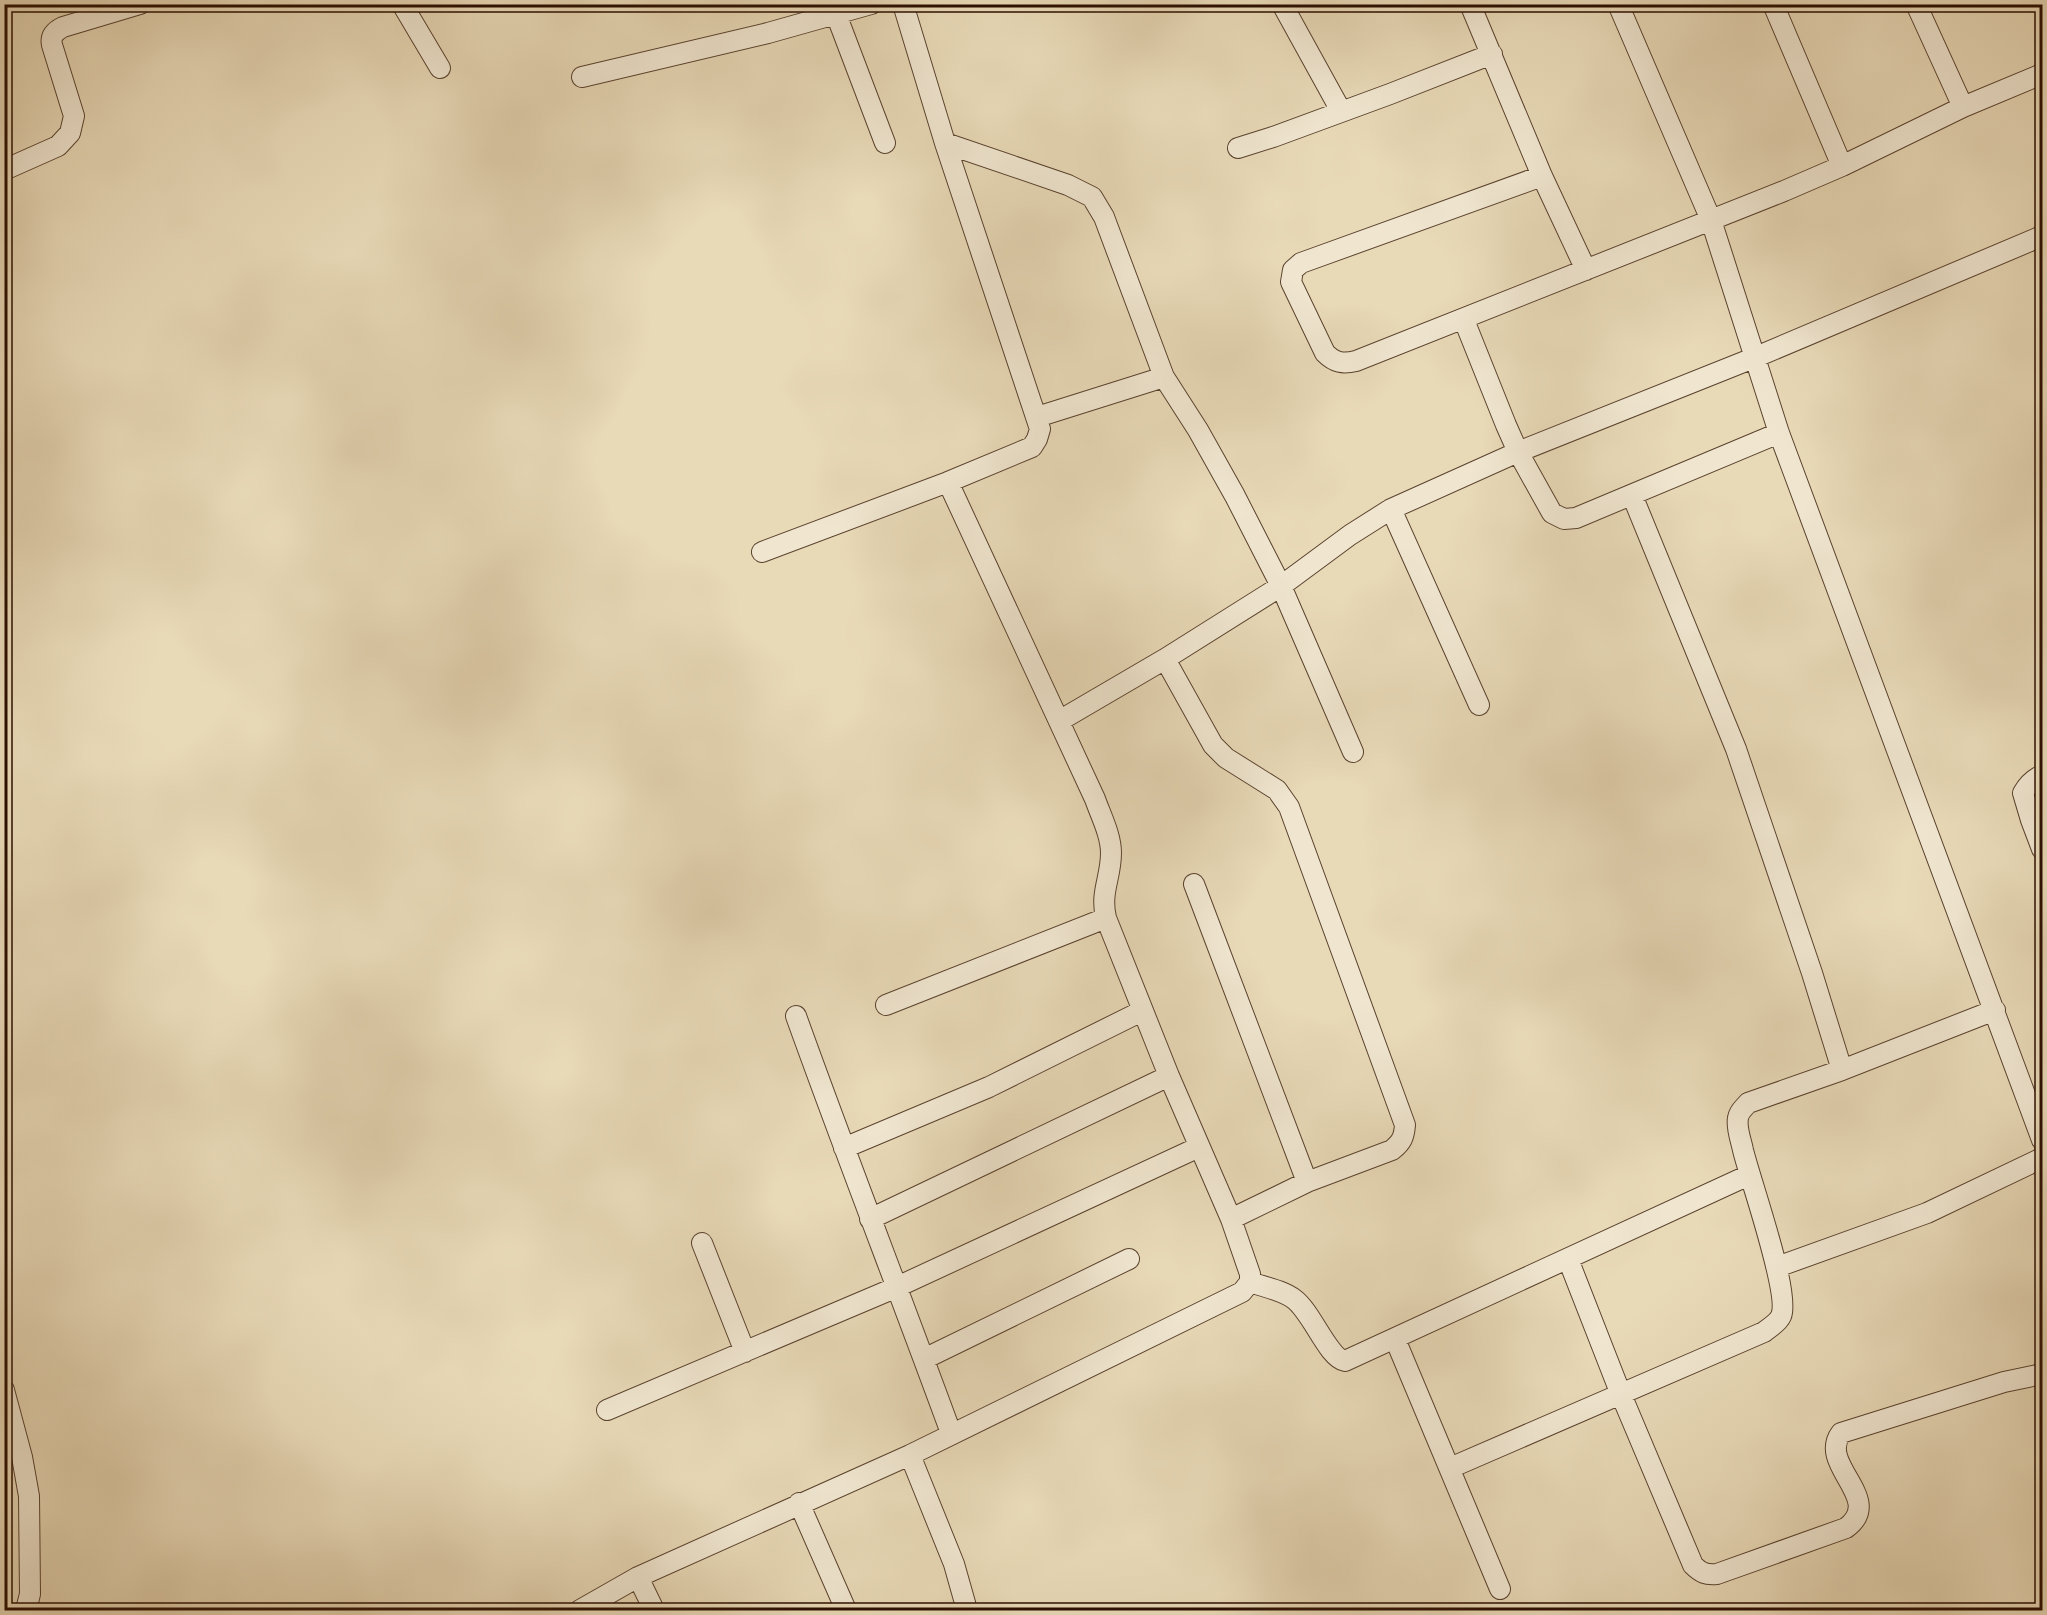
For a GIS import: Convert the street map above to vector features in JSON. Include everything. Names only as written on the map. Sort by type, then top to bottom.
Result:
[{"type":"street","points":[[4,170],[58,146],[70,133],[74,116],[52,45],[51,39],[55,31],[140,4]]},
{"type":"street","points":[[402,4],[440,68]]},
{"type":"street","points":[[582,77],[768,33],[871,4]]},
{"type":"street","points":[[762,552],[948,482],[1032,447],[1040,429],[945,143],[903,4]]},
{"type":"street","points":[[1282,4],[1341,111]]},
{"type":"street","points":[[1470,4],[1542,176],[1586,270]]},
{"type":"street","points":[[1618,4],[1711,220],[1779,433],[2043,1140]]},
{"type":"street","points":[[1773,4],[1842,166]]},
{"type":"street","points":[[1916,4],[1963,107]]},
{"type":"street","points":[[837,14],[885,143]]},
{"type":"street","points":[[1238,148],[1390,94],[1492,54]]},
{"type":"street","points":[[1542,176],[1302,262],[1293,270],[1290,282],[1325,353],[1331,359],[1343,364],[1356,361],[1464,320],[1842,166],[1963,107],[2043,74]]},
{"type":"street","points":[[945,143],[1068,185],[1092,197],[1104,217],[1164,378],[1212,454],[1281,586],[1353,752]]},
{"type":"street","points":[[1059,721],[1281,586],[1350,535],[1391,509],[1518,452],[1756,357],[2043,236]]},
{"type":"street","points":[[1464,320],[1518,452],[1552,513],[1564,519],[1576,518],[1779,433]]},
{"type":"street","points":[[1036,417],[1164,378]]},
{"type":"street","points":[[580,1611],[638,1577],[910,1455],[951,1432],[1242,1292],[1250,1282],[1250,1274],[1231,1219],[1142,1011],[1106,918],[1103,897],[1110,868],[1111,851],[1095,799],[948,482]]},
{"type":"street","points":[[1632,495],[1736,749],[1842,1070]]},
{"type":"street","points":[[1391,509],[1479,705]]},
{"type":"street","points":[[1166,658],[1214,745],[1226,758],[1277,790],[1289,807],[1405,1125],[1401,1143],[1392,1150],[1307,1182],[1231,1219]]},
{"type":"street","points":[[2043,775],[2031,782],[2024,793],[2043,849]]},
{"type":"street","points":[[1194,884],[1307,1182]]},
{"type":"street","points":[[886,1005],[1106,918]]},
{"type":"street","points":[[1450,1468],[1620,1392],[1764,1332],[1776,1323],[1781,1316],[1783,1304],[1777,1267],[1749,1175],[1737,1123],[1741,1110],[1748,1103],[1842,1070],[1995,1010]]},
{"type":"street","points":[[844,1148],[989,1087],[1142,1011]]},
{"type":"street","points":[[796,1016],[951,1432]]},
{"type":"street","points":[[870,1219],[1169,1076]]},
{"type":"street","points":[[607,1410],[897,1287],[1199,1147]]},
{"type":"street","points":[[1777,1267],[1927,1212],[2043,1158]]},
{"type":"street","points":[[1250,1282],[1294,1299],[1309,1314],[1333,1353],[1340,1360],[1345,1361],[1749,1175]]},
{"type":"street","points":[[702,1243],[745,1352]]},
{"type":"street","points":[[924,1359],[1129,1258]]},
{"type":"street","points":[[1568,1258],[1620,1392],[1693,1565],[1699,1572],[1707,1575],[1717,1574],[1846,1528],[1853,1522],[1859,1513],[1860,1504],[1838,1458],[1835,1445],[1841,1433],[2004,1382],[2043,1374]]},
{"type":"street","points":[[1395,1339],[1500,1589]]},
{"type":"street","points":[[4,1390],[22,1457],[29,1496],[30,1594],[26,1611]]},
{"type":"street","points":[[910,1455],[954,1564],[967,1611]]},
{"type":"street","points":[[799,1503],[846,1611]]},
{"type":"street","points":[[638,1577],[654,1611]]}]
